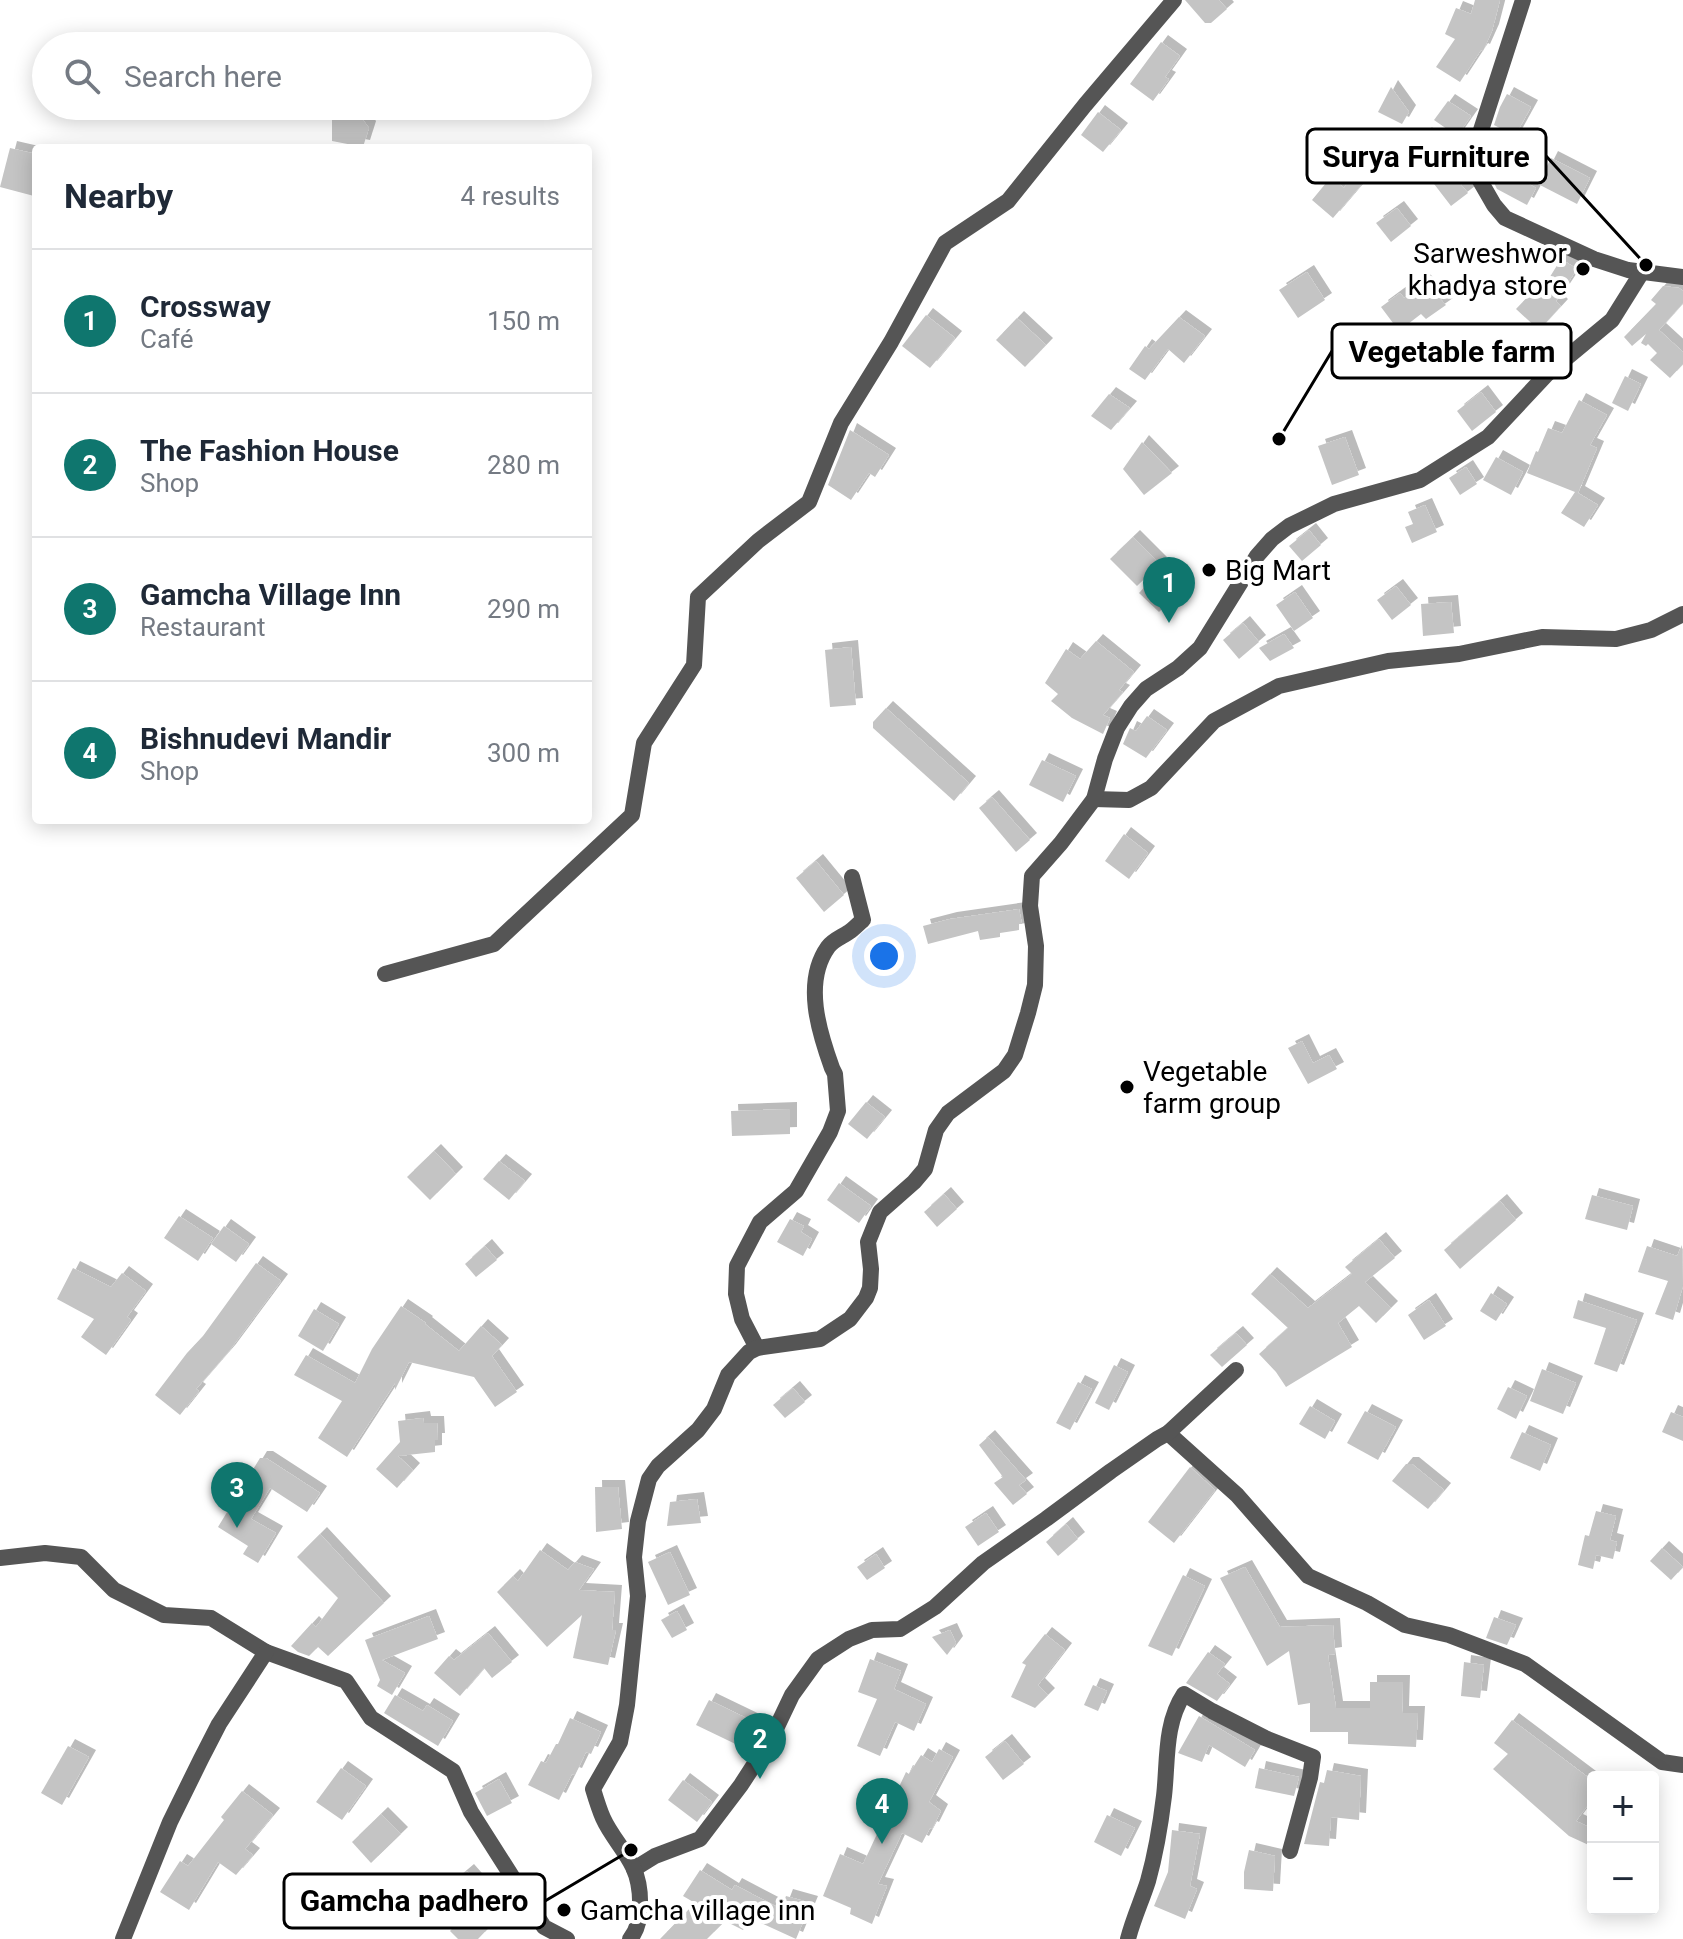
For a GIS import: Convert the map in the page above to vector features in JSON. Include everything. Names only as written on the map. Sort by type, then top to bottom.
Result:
[{"type":"street","points":[[385,974],[494,944],[632,815],[644,743],[694,665],[698,597],[758,541],[809,502],[841,423],[891,342],[945,243],[1008,201],[1174,0]]},
{"type":"street","points":[[1523,0],[1472,158],[1475,172],[1494,205],[1505,218],[1594,259],[1628,270],[1683,277]]},
{"type":"street","points":[[630,1939],[635,1933],[641,1906],[634,1869],[603,1817],[593,1789],[620,1742],[627,1705],[638,1596],[634,1557],[638,1521],[649,1479],[658,1466],[698,1430],[714,1409],[728,1375],[749,1352],[757,1348],[820,1339],[850,1319],[866,1298],[871,1269],[868,1242],[880,1212],[925,1169],[936,1130],[948,1113],[1004,1071],[1015,1055],[1035,985],[1036,946],[1030,906],[1032,876],[1094,799],[1117,728],[1131,706],[1146,689],[1178,668],[1200,648],[1257,556],[1272,539],[1289,526],[1334,504],[1420,480],[1488,437],[1547,374],[1612,320],[1642,272]]},
{"type":"street","points":[[1094,799],[1129,800],[1151,788],[1214,721],[1279,686],[1388,661],[1459,654],[1542,637],[1616,639],[1651,630],[1683,614]]},
{"type":"street","points":[[757,1348],[742,1319],[736,1294],[737,1266],[760,1222],[796,1191],[830,1132],[838,1111],[835,1074],[818,1023],[815,986],[820,960],[831,943],[863,920],[852,877]]},
{"type":"street","points":[[634,1869],[655,1856],[700,1839],[741,1785],[772,1737],[792,1695],[818,1659],[849,1639],[872,1630],[900,1629],[935,1607],[983,1563],[1168,1433],[1236,1370]]},
{"type":"street","points":[[1168,1433],[1237,1495],[1308,1576],[1367,1603],[1405,1625],[1449,1635],[1525,1664],[1662,1762],[1683,1765]]},
{"type":"street","points":[[0,1558],[45,1553],[81,1557],[114,1590],[164,1615],[211,1618],[266,1652],[346,1681],[371,1718],[453,1771],[471,1812],[544,1927],[567,1939]]},
{"type":"street","points":[[123,1939],[170,1822],[201,1759],[219,1724],[266,1652]]},
{"type":"street","points":[[1128,1939],[1148,1881],[1164,1796],[1168,1741],[1179,1701],[1184,1694],[1265,1738],[1313,1757],[1290,1851]]},
{"type":"building","points":[[1185,0],[1219,0],[1227,9],[1211,23],[1205,23]]},
{"type":"building","points":[[1475,0],[1500,0],[1483,51],[1460,82],[1436,67],[1455,39],[1445,34],[1456,8],[1471,14]]},
{"type":"building","points":[[1161,42],[1180,56],[1165,77],[1169,79],[1153,101],[1130,84]]},
{"type":"building","points":[[1391,87],[1409,112],[1402,124],[1378,112]]},
{"type":"building","points":[[1507,94],[1531,107],[1515,136],[1494,125]]},
{"type":"building","points":[[1448,101],[1471,116],[1457,136],[1434,120]]},
{"type":"building","points":[[1098,112],[1121,130],[1103,152],[1081,135]]},
{"type":"building","points":[[332,120],[363,120],[369,128],[364,144],[332,141]]},
{"type":"building","points":[[1425,134],[1468,193],[1451,206],[1411,154]]},
{"type":"building","points":[[1369,147],[1385,157],[1373,181],[1367,178],[1333,218],[1312,200],[1331,177],[1344,188]]},
{"type":"building","points":[[10,148],[32,153],[32,195],[0,187]]},
{"type":"building","points":[[1551,158],[1590,178],[1577,204],[1538,184]]},
{"type":"building","points":[[1502,169],[1536,188],[1527,205],[1497,189],[1494,183]]},
{"type":"building","points":[[1397,208],[1411,226],[1391,242],[1376,223]]},
{"type":"building","points":[[1561,259],[1577,269],[1556,301],[1561,306],[1539,330],[1516,309],[1539,285],[1543,288]]},
{"type":"building","points":[[1307,272],[1325,300],[1298,318],[1279,290]]},
{"type":"building","points":[[1423,281],[1446,305],[1426,319],[1421,314],[1399,331],[1381,307],[1400,293],[1404,298]]},
{"type":"building","points":[[1663,286],[1683,291],[1683,303],[1659,330],[1683,352],[1683,364],[1670,378],[1650,360],[1657,353],[1648,344],[1641,343],[1646,334],[1632,346],[1624,337],[1656,304],[1651,300]]},
{"type":"building","points":[[926,315],[955,338],[930,368],[902,346]]},
{"type":"building","points":[[1179,317],[1205,336],[1184,363],[1168,349],[1145,380],[1129,369],[1145,346],[1149,349]]},
{"type":"building","points":[[1017,318],[1046,345],[1025,367],[996,340]]},
{"type":"building","points":[[1625,376],[1641,384],[1628,411],[1612,403]]},
{"type":"building","points":[[1481,392],[1496,412],[1472,431],[1457,411]]},
{"type":"building","points":[[1109,394],[1130,408],[1111,430],[1091,416]]},
{"type":"building","points":[[1579,400],[1607,415],[1590,445],[1597,448],[1578,493],[1598,505],[1584,527],[1561,513],[1575,492],[1527,473],[1548,428],[1562,433]]},
{"type":"building","points":[[850,430],[889,455],[875,477],[869,473],[851,500],[828,485]]},
{"type":"building","points":[[1345,437],[1359,475],[1332,485],[1318,446]]},
{"type":"building","points":[[1142,442],[1172,473],[1144,495],[1123,469]]},
{"type":"building","points":[[1496,457],[1523,472],[1511,495],[1483,480]]},
{"type":"building","points":[[1466,467],[1477,484],[1460,495],[1449,478]]},
{"type":"building","points":[[1425,505],[1437,532],[1412,543],[1405,527],[1413,524],[1408,512]]},
{"type":"building","points":[[1309,530],[1321,545],[1302,561],[1289,546]]},
{"type":"building","points":[[1133,537],[1160,564],[1137,586],[1110,559]]},
{"type":"building","points":[[1151,580],[1171,600],[1159,612],[1139,593]]},
{"type":"building","points":[[1396,586],[1411,605],[1392,620],[1377,600]]},
{"type":"building","points":[[1295,592],[1313,618],[1294,631],[1276,605]]},
{"type":"building","points":[[1451,602],[1454,633],[1423,636],[1421,604]]},
{"type":"building","points":[[1243,623],[1259,642],[1239,659],[1223,640]]},
{"type":"building","points":[[1284,634],[1294,648],[1270,661],[1259,648]]},
{"type":"building","points":[[1096,641],[1134,672],[1119,690],[1123,692],[1103,715],[1110,718],[1103,734],[1072,718],[1051,701],[1058,694],[1045,683],[1066,649],[1080,659]]},
{"type":"building","points":[[851,647],[856,705],[830,707],[825,650]]},
{"type":"building","points":[[886,708],[969,783],[954,801],[873,728],[873,722]]},
{"type":"building","points":[[1147,716],[1167,730],[1146,758],[1123,744],[1130,728],[1136,731]]},
{"type":"building","points":[[1042,760],[1076,776],[1063,802],[1029,785]]},
{"type":"building","points":[[992,797],[1030,840],[1016,852],[979,808]]},
{"type":"building","points":[[1124,834],[1148,853],[1129,879],[1105,861]]},
{"type":"building","points":[[816,861],[844,895],[824,912],[796,878]]},
{"type":"building","points":[[1019,909],[1022,924],[1019,924],[1019,930],[980,940],[978,931],[928,944],[923,926]]},
{"type":"building","points":[[1302,1041],[1313,1063],[1329,1055],[1337,1069],[1308,1084],[1288,1048]]},
{"type":"building","points":[[866,1102],[885,1117],[867,1139],[848,1124]]},
{"type":"building","points":[[790,1109],[790,1134],[732,1136],[731,1111]]},
{"type":"building","points":[[434,1151],[456,1174],[430,1200],[407,1177]]},
{"type":"building","points":[[499,1161],[525,1181],[509,1200],[483,1179]]},
{"type":"building","points":[[839,1183],[871,1206],[859,1223],[827,1200]]},
{"type":"building","points":[[944,1194],[957,1209],[937,1227],[924,1212]]},
{"type":"building","points":[[1592,1195],[1633,1206],[1627,1230],[1585,1219]]},
{"type":"building","points":[[1500,1201],[1516,1220],[1460,1269],[1444,1250]]},
{"type":"building","points":[[179,1216],[213,1238],[198,1261],[164,1238]]},
{"type":"building","points":[[790,1219],[804,1226],[801,1232],[812,1239],[803,1256],[777,1242]]},
{"type":"building","points":[[224,1226],[249,1244],[236,1262],[211,1244]]},
{"type":"building","points":[[1379,1239],[1395,1258],[1365,1282],[1391,1308],[1376,1323],[1359,1306],[1338,1323],[1352,1347],[1286,1387],[1259,1354],[1288,1328],[1251,1294],[1270,1274],[1308,1308],[1352,1274],[1345,1267]]},
{"type":"building","points":[[1682,1245],[1683,1286],[1673,1320],[1655,1314],[1668,1281],[1638,1272],[1647,1246],[1677,1256]]},
{"type":"building","points":[[485,1246],[497,1260],[476,1277],[465,1264]]},
{"type":"building","points":[[256,1263],[281,1281],[229,1351],[196,1389],[199,1391],[180,1415],[155,1395]]},
{"type":"building","points":[[73,1268],[111,1287],[122,1273],[146,1291],[127,1317],[131,1320],[106,1355],[81,1337],[94,1319],[57,1299]]},
{"type":"building","points":[[1491,1293],[1507,1304],[1496,1321],[1480,1311]]},
{"type":"building","points":[[1429,1300],[1446,1326],[1424,1340],[1408,1315]]},
{"type":"building","points":[[1578,1300],[1637,1320],[1617,1372],[1594,1364],[1606,1328],[1573,1318]]},
{"type":"building","points":[[401,1306],[459,1351],[481,1326],[502,1345],[492,1356],[517,1392],[495,1407],[474,1377],[409,1362],[395,1390],[395,1383],[347,1457],[318,1438],[342,1401],[294,1375],[306,1355],[355,1383],[372,1349]]},
{"type":"building","points":[[314,1309],[339,1324],[323,1351],[298,1336]]},
{"type":"building","points":[[1236,1333],[1247,1345],[1222,1367],[1210,1355]]},
{"type":"building","points":[[1114,1365],[1128,1372],[1109,1410],[1095,1403]]},
{"type":"building","points":[[1542,1369],[1576,1383],[1563,1414],[1530,1401]]},
{"type":"building","points":[[1078,1382],[1092,1389],[1070,1430],[1056,1423]]},
{"type":"building","points":[[1508,1387],[1527,1396],[1516,1419],[1497,1409]]},
{"type":"building","points":[[793,1388],[805,1402],[785,1418],[773,1405]]},
{"type":"building","points":[[1310,1406],[1335,1421],[1325,1439],[1299,1424]]},
{"type":"building","points":[[1365,1411],[1396,1427],[1378,1460],[1347,1443]]},
{"type":"building","points":[[1671,1412],[1683,1417],[1683,1441],[1662,1432]]},
{"type":"building","points":[[423,1418],[424,1423],[437,1423],[435,1452],[398,1456],[413,1470],[397,1488],[376,1469],[400,1442],[398,1421]]},
{"type":"building","points":[[1522,1432],[1551,1445],[1540,1471],[1510,1458]]},
{"type":"building","points":[[988,1437],[1026,1480],[1019,1485],[1027,1494],[1013,1505],[994,1483],[1003,1477],[979,1445]]},
{"type":"building","points":[[260,1458],[266,1458],[320,1493],[307,1512],[270,1488],[251,1519],[276,1533],[258,1563],[243,1554],[248,1546],[218,1527]]},
{"type":"building","points":[[1406,1464],[1412,1464],[1444,1490],[1428,1509],[1392,1481]]},
{"type":"building","points":[[1190,1467],[1215,1490],[1174,1543],[1148,1522]]},
{"type":"building","points":[[595,1487],[618,1487],[622,1529],[596,1532]]},
{"type":"building","points":[[697,1499],[701,1523],[667,1526],[670,1502]]},
{"type":"building","points":[[1596,1511],[1616,1516],[1610,1540],[1617,1542],[1613,1559],[1596,1555],[1593,1569],[1578,1565],[1585,1535],[1589,1536]]},
{"type":"building","points":[[986,1513],[999,1532],[978,1546],[965,1527]]},
{"type":"building","points":[[1066,1524],[1078,1539],[1058,1556],[1046,1542]]},
{"type":"building","points":[[320,1534],[384,1603],[328,1656],[318,1647],[309,1656],[291,1646],[312,1623],[316,1627],[338,1598],[297,1557]]},
{"type":"building","points":[[1662,1548],[1683,1567],[1671,1580],[1650,1561]]},
{"type":"building","points":[[540,1550],[568,1570],[575,1562],[594,1569],[579,1590],[615,1592],[612,1630],[616,1630],[608,1665],[573,1658],[582,1615],[547,1647],[497,1592],[513,1576],[518,1581]]},
{"type":"building","points":[[670,1552],[690,1595],[668,1605],[648,1562]]},
{"type":"building","points":[[876,1554],[885,1568],[867,1580],[857,1567]]},
{"type":"building","points":[[1245,1567],[1280,1627],[1333,1625],[1335,1654],[1328,1655],[1336,1708],[1370,1708],[1370,1682],[1403,1682],[1402,1713],[1418,1713],[1416,1747],[1348,1744],[1348,1732],[1310,1732],[1310,1703],[1298,1705],[1289,1651],[1267,1666],[1220,1578]]},
{"type":"building","points":[[1183,1575],[1205,1586],[1172,1656],[1148,1646]]},
{"type":"building","points":[[677,1611],[687,1630],[672,1638],[661,1620]]},
{"type":"building","points":[[429,1616],[438,1639],[382,1660],[405,1673],[392,1695],[377,1686],[380,1680],[365,1640]]},
{"type":"building","points":[[1494,1617],[1516,1625],[1507,1645],[1486,1638]]},
{"type":"building","points":[[950,1630],[956,1643],[947,1655],[932,1637]]},
{"type":"building","points":[[488,1633],[512,1662],[492,1678],[484,1668],[460,1696],[434,1673],[449,1656],[454,1660]]},
{"type":"building","points":[[1045,1634],[1065,1650],[1038,1685],[1048,1695],[1035,1708],[1011,1697],[1026,1665],[1022,1663]]},
{"type":"building","points":[[1208,1652],[1225,1664],[1217,1674],[1230,1684],[1217,1701],[1186,1683]]},
{"type":"building","points":[[870,1659],[901,1671],[894,1689],[926,1704],[914,1731],[895,1722],[880,1756],[857,1746],[877,1699],[858,1692]]},
{"type":"building","points":[[1464,1662],[1484,1665],[1480,1698],[1461,1696]]},
{"type":"building","points":[[1093,1685],[1107,1691],[1098,1711],[1084,1705]]},
{"type":"building","points":[[395,1695],[423,1711],[427,1705],[453,1721],[438,1746],[384,1713]]},
{"type":"building","points":[[709,1700],[765,1727],[750,1751],[696,1725]]},
{"type":"building","points":[[1199,1716],[1255,1750],[1245,1767],[1209,1745],[1202,1762],[1178,1753]]},
{"type":"building","points":[[570,1718],[601,1732],[591,1754],[586,1752],[559,1800],[528,1785],[541,1761],[546,1763],[558,1744]]},
{"type":"building","points":[[1512,1720],[1587,1776],[1587,1806],[1576,1821],[1587,1826],[1587,1844],[1569,1836],[1493,1769],[1508,1754],[1494,1743]]},
{"type":"building","points":[[1005,1741],[1024,1764],[1003,1780],[985,1757]]},
{"type":"building","points":[[68,1746],[89,1757],[62,1805],[41,1793]]},
{"type":"building","points":[[939,1749],[953,1757],[929,1802],[941,1811],[932,1829],[922,1843],[902,1833],[878,1884],[887,1886],[872,1924],[850,1914],[851,1908],[823,1896],[840,1854],[863,1864],[906,1772],[909,1774],[921,1755],[932,1762]]},
{"type":"building","points":[[341,1768],[366,1786],[342,1820],[316,1802]]},
{"type":"building","points":[[1259,1768],[1299,1777],[1294,1796],[1255,1788]]},
{"type":"building","points":[[1327,1770],[1361,1776],[1359,1820],[1331,1817],[1329,1846],[1304,1844],[1320,1782],[1324,1783]]},
{"type":"building","points":[[499,1779],[512,1803],[487,1816],[475,1793]]},
{"type":"building","points":[[683,1780],[712,1802],[697,1822],[668,1800]]},
{"type":"building","points":[[242,1791],[273,1815],[245,1849],[253,1855],[236,1875],[218,1862],[189,1910],[160,1892],[180,1861],[188,1866]]},
{"type":"building","points":[[381,1814],[401,1834],[371,1863],[352,1842]]},
{"type":"building","points":[[1107,1815],[1135,1828],[1121,1856],[1094,1842]]},
{"type":"building","points":[[1172,1830],[1200,1834],[1190,1886],[1197,1889],[1185,1919],[1154,1906],[1168,1872]]},
{"type":"building","points":[[1249,1850],[1275,1856],[1273,1891],[1244,1889]]},
{"type":"building","points":[[700,1870],[732,1890],[735,1885],[781,1909],[786,1896],[811,1903],[796,1939],[750,1918],[743,1930],[725,1921],[707,1939],[660,1939],[695,1903],[683,1896]]},
{"type":"building","points":[[467,1871],[482,1888],[477,1892],[501,1915],[478,1939],[458,1939],[450,1931],[464,1916],[442,1892]]},
{"type":"place","name":"Surya Furniture","points":[[1646,265]]},
{"type":"place","name":"Sarweshwor khadya store","points":[[1583,269]]},
{"type":"place","name":"Vegetable farm","points":[[1279,439]]},
{"type":"place","name":"Big Mart","points":[[1209,570]]},
{"type":"place","name":"Crossway","points":[[1169,623]]},
{"type":"place","name":"Vegetable farm group","points":[[1127,1087]]},
{"type":"place","name":"Gamcha Village Inn","points":[[237,1528]]},
{"type":"place","name":"The Fashion House","points":[[760,1779]]},
{"type":"place","name":"Bishnudevi Mandir","points":[[882,1844]]},
{"type":"place","name":"Gamcha padhero","points":[[631,1850]]},
{"type":"place","name":"Gamcha village inn","points":[[564,1910]]}]
